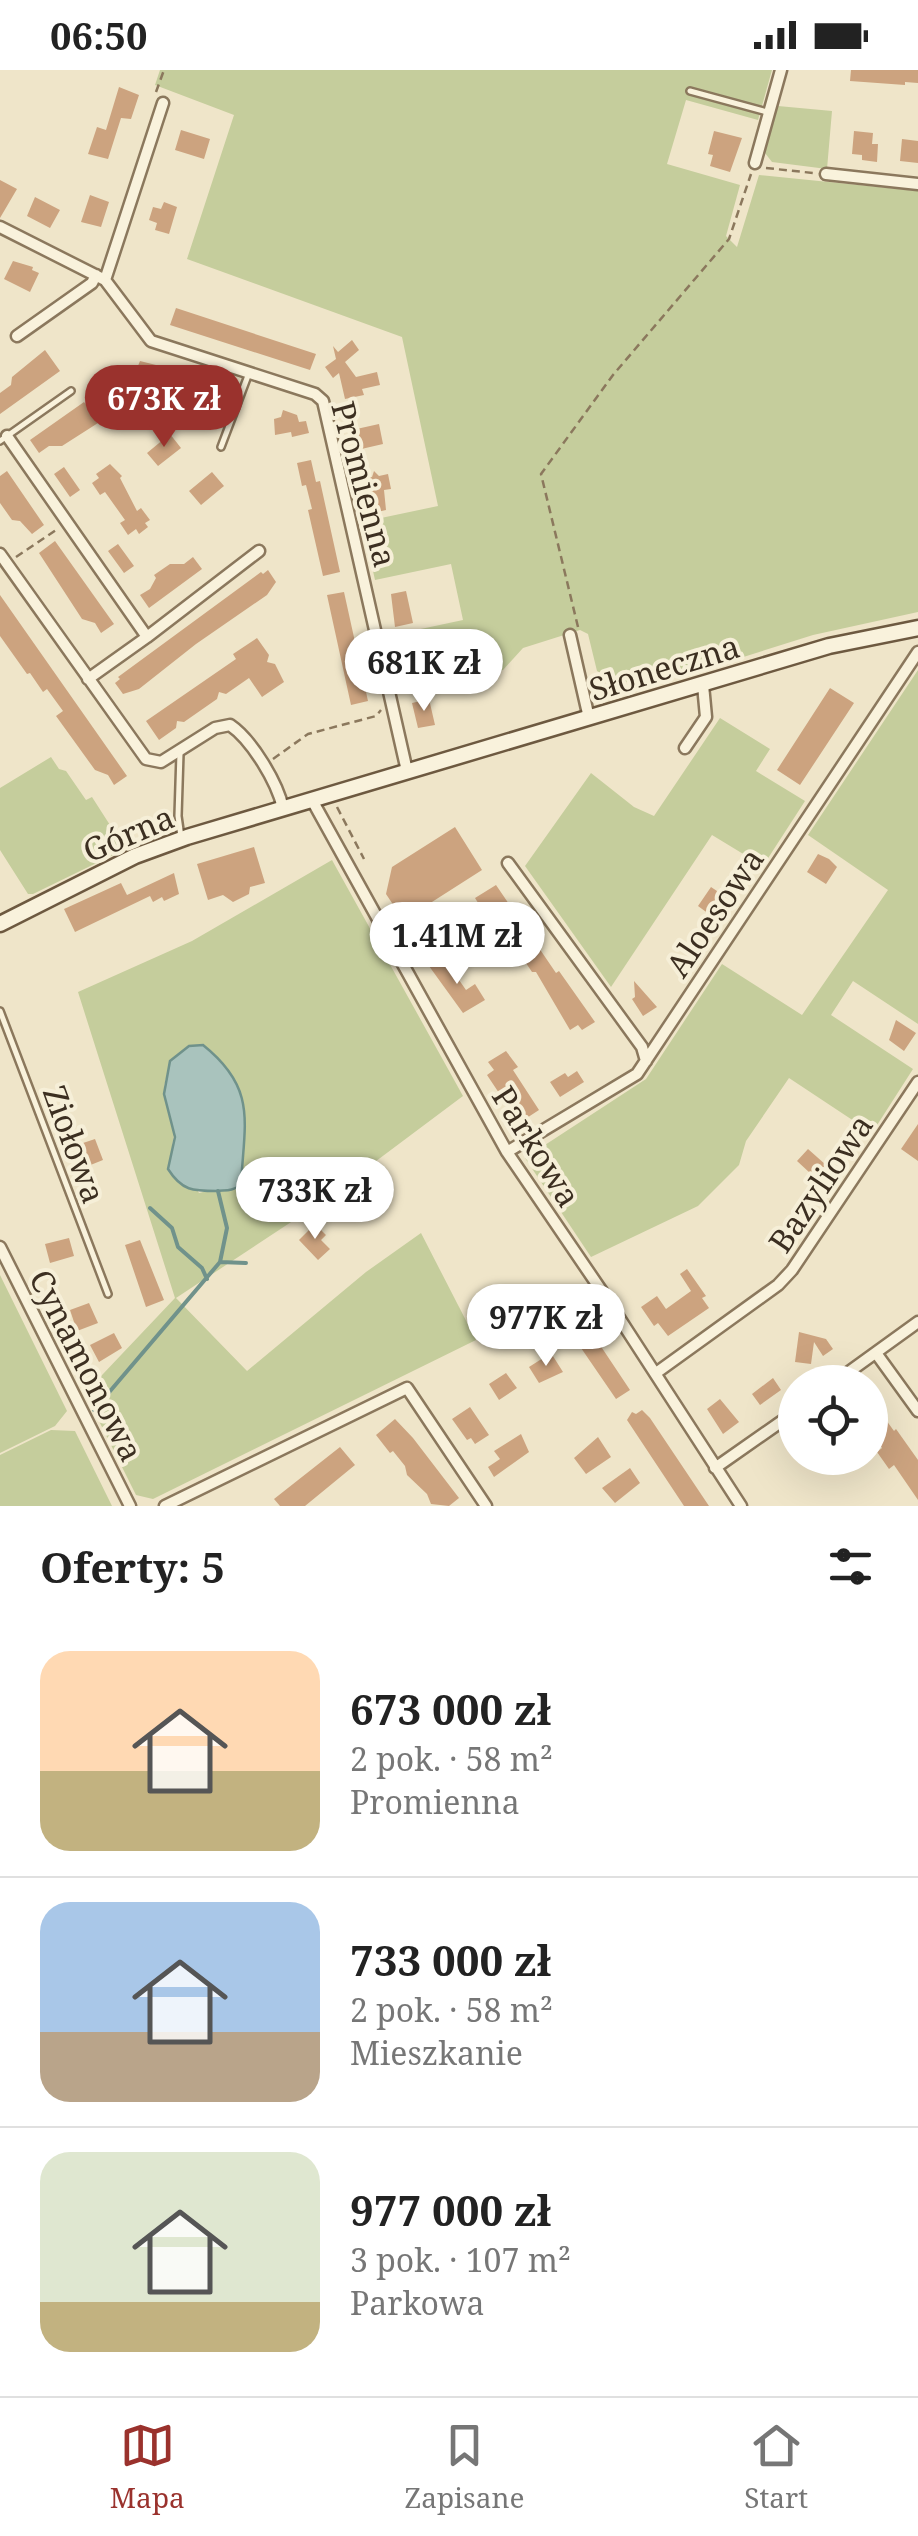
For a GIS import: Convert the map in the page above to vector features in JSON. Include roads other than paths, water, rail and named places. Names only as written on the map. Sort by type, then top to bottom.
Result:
[{"type":"street","points":[[755,164],[781,70]]},
{"type":"street","points":[[17,336],[100,278],[163,103]]},
{"type":"street","points":[[826,174],[918,184]]},
{"type":"street","name":"Promienna","points":[[0,227],[100,278],[151,340],[315,394],[323,401],[407,772]]},
{"type":"street","points":[[3,439],[147,637]]},
{"type":"street","points":[[88,678],[258,550]]},
{"type":"street","name":"Górna","points":[[4,551],[148,761],[159,763],[215,728],[232,726],[275,782],[284,808]]},
{"type":"street","name":"Słoneczna","points":[[370,782],[842,642],[918,628]]},
{"type":"street","points":[[574,632],[589,718]]},
{"type":"street","name":"Aloesowa","points":[[507,1152],[637,1074],[918,652]]},
{"type":"street","points":[[685,748],[706,717],[703,684]]},
{"type":"street","name":"Górna","points":[[0,924],[128,860],[181,839],[370,782]]},
{"type":"street","name":"Parkowa","points":[[312,800],[507,1152],[742,1506]]},
{"type":"street","points":[[508,863],[642,1047],[646,1061]]},
{"type":"street","name":"Bazyliowa","points":[[656,1373],[778,1286],[918,1082]]},
{"type":"street","name":"Cynamonowa","points":[[0,1247],[130,1506]]},
{"type":"street","points":[[859,1365],[918,1322]]},
{"type":"street","points":[[876,1353],[918,1412]]},
{"type":"street","points":[[164,1506],[407,1388],[486,1506]]},
{"type":"street","points":[[715,1468],[778,1424]]},
{"type":"lane","points":[[690,92],[770,112]]},
{"type":"lane","points":[[221,447],[249,373]]},
{"type":"lane","points":[[3,439],[71,391]]},
{"type":"lane","points":[[180,750],[181,839]]},
{"type":"lane","name":"Ziołowa","points":[[0,1011],[108,1294]]},
{"type":"water","points":[[203,1045],[233,1077],[244,1108],[241,1185],[229,1190],[189,1188],[168,1169],[175,1137],[164,1094],[170,1061],[189,1046]]},
{"type":"waterway","points":[[218,1191],[227,1228],[220,1262]]},
{"type":"waterway","points":[[150,1208],[172,1228],[178,1247],[202,1268],[207,1279]]},
{"type":"waterway","points":[[94,1410],[220,1262],[246,1263]]}]
